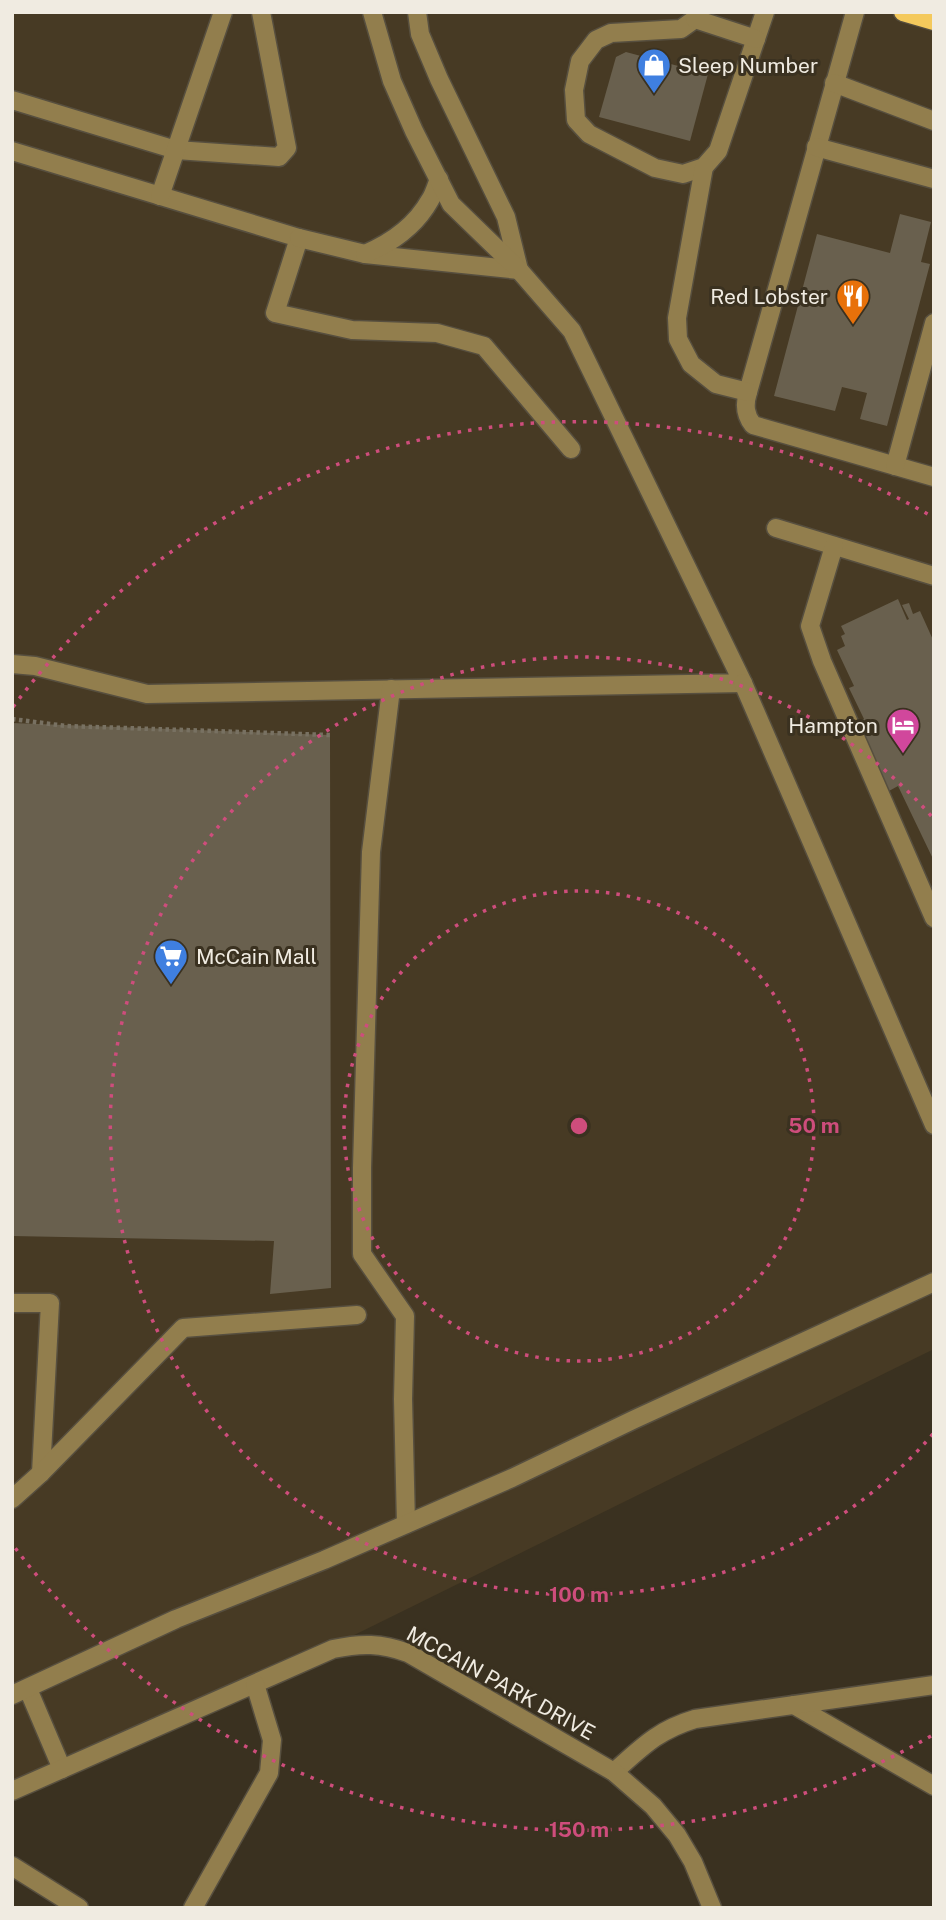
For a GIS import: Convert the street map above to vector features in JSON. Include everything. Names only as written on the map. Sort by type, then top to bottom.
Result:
[{"type":"main road","points":[[903,12],[934,21]]},
{"type":"street","points":[[160,196],[223,12]]},
{"type":"street","points":[[12,100],[176,150],[279,157],[287,148],[261,12]]},
{"type":"street","points":[[372,12],[392,81],[451,204],[519,270],[572,331],[743,682],[934,1125]]},
{"type":"street","points":[[416,12],[419,34],[506,217],[519,270]]},
{"type":"street","points":[[756,39],[696,16],[681,29],[611,33],[596,40],[580,61],[574,90],[576,120],[589,134],[655,168],[683,174],[704,167],[718,151],[756,39],[765,12]]},
{"type":"street","points":[[855,12],[745,409],[747,418],[753,425],[934,477]]},
{"type":"street","points":[[834,83],[934,121]]},
{"type":"street","points":[[816,147],[934,179]]},
{"type":"street","points":[[12,151],[299,238],[365,254],[519,270]]},
{"type":"street","points":[[704,167],[677,318],[678,339],[691,364],[716,384],[748,392]]},
{"type":"street","points":[[365,254],[381,247],[409,227],[430,200],[439,179]]},
{"type":"street","points":[[299,238],[275,313],[352,330],[437,333],[484,346],[571,449]]},
{"type":"street","points":[[895,466],[934,323]]},
{"type":"street","points":[[776,528],[934,576]]},
{"type":"street","points":[[834,546],[810,626],[822,661],[934,918]]},
{"type":"street","points":[[12,664],[35,666],[147,694],[743,682]]},
{"type":"street","points":[[391,689],[371,852],[362,1254],[405,1316],[403,1399],[406,1524]]},
{"type":"street","points":[[62,1769],[20,1692],[176,1619],[324,1560],[512,1478],[934,1282]]},
{"type":"street","points":[[12,1303],[50,1303],[41,1473]]},
{"type":"street","points":[[12,1499],[41,1473],[183,1328],[357,1315]]},
{"type":"street","name":"MCCAIN PARK DRIVE","points":[[12,1791],[333,1649],[356,1644],[388,1646],[408,1653],[614,1772],[653,1806],[677,1835],[693,1862],[712,1908]]},
{"type":"street","points":[[193,1908],[268,1773],[272,1740],[255,1684]]},
{"type":"street","points":[[614,1772],[655,1735],[695,1719],[934,1685]]},
{"type":"street","points":[[794,1705],[934,1786]]},
{"type":"street","points":[[12,1867],[79,1908]]},
{"type":"path","points":[[12,719],[66,726],[330,735]]},
{"type":"shaded area","name":"McCain Mall","points":[[12,12],[903,12],[934,21],[934,1349],[255,1684],[12,1791]]},
{"type":"building","name":"Sleep Number","points":[[626,52],[708,74],[690,141],[599,117],[616,57]]},
{"type":"building","name":"Red Lobster","points":[[900,214],[931,222],[921,262],[930,264],[887,426],[860,419],[867,393],[842,387],[835,411],[774,396],[817,234],[890,253]]},
{"type":"building","name":"Hampton","points":[[898,599],[907,620],[909,619],[902,605],[909,603],[913,614],[920,611],[934,642],[934,861],[898,786],[889,791],[856,723],[864,719],[849,688],[854,686],[837,650],[845,646],[841,636],[845,634],[841,626]]},
{"type":"building","name":"McCain Mall","points":[[12,723],[330,735],[331,1288],[270,1294],[274,1241],[12,1236]]},
{"type":"place","name":"Sleep Number","points":[[654,95]]},
{"type":"place","name":"Red Lobster","points":[[853,326]]},
{"type":"place","name":"Hampton","points":[[903,755]]},
{"type":"place","name":"McCain Mall","points":[[171,986]]}]
